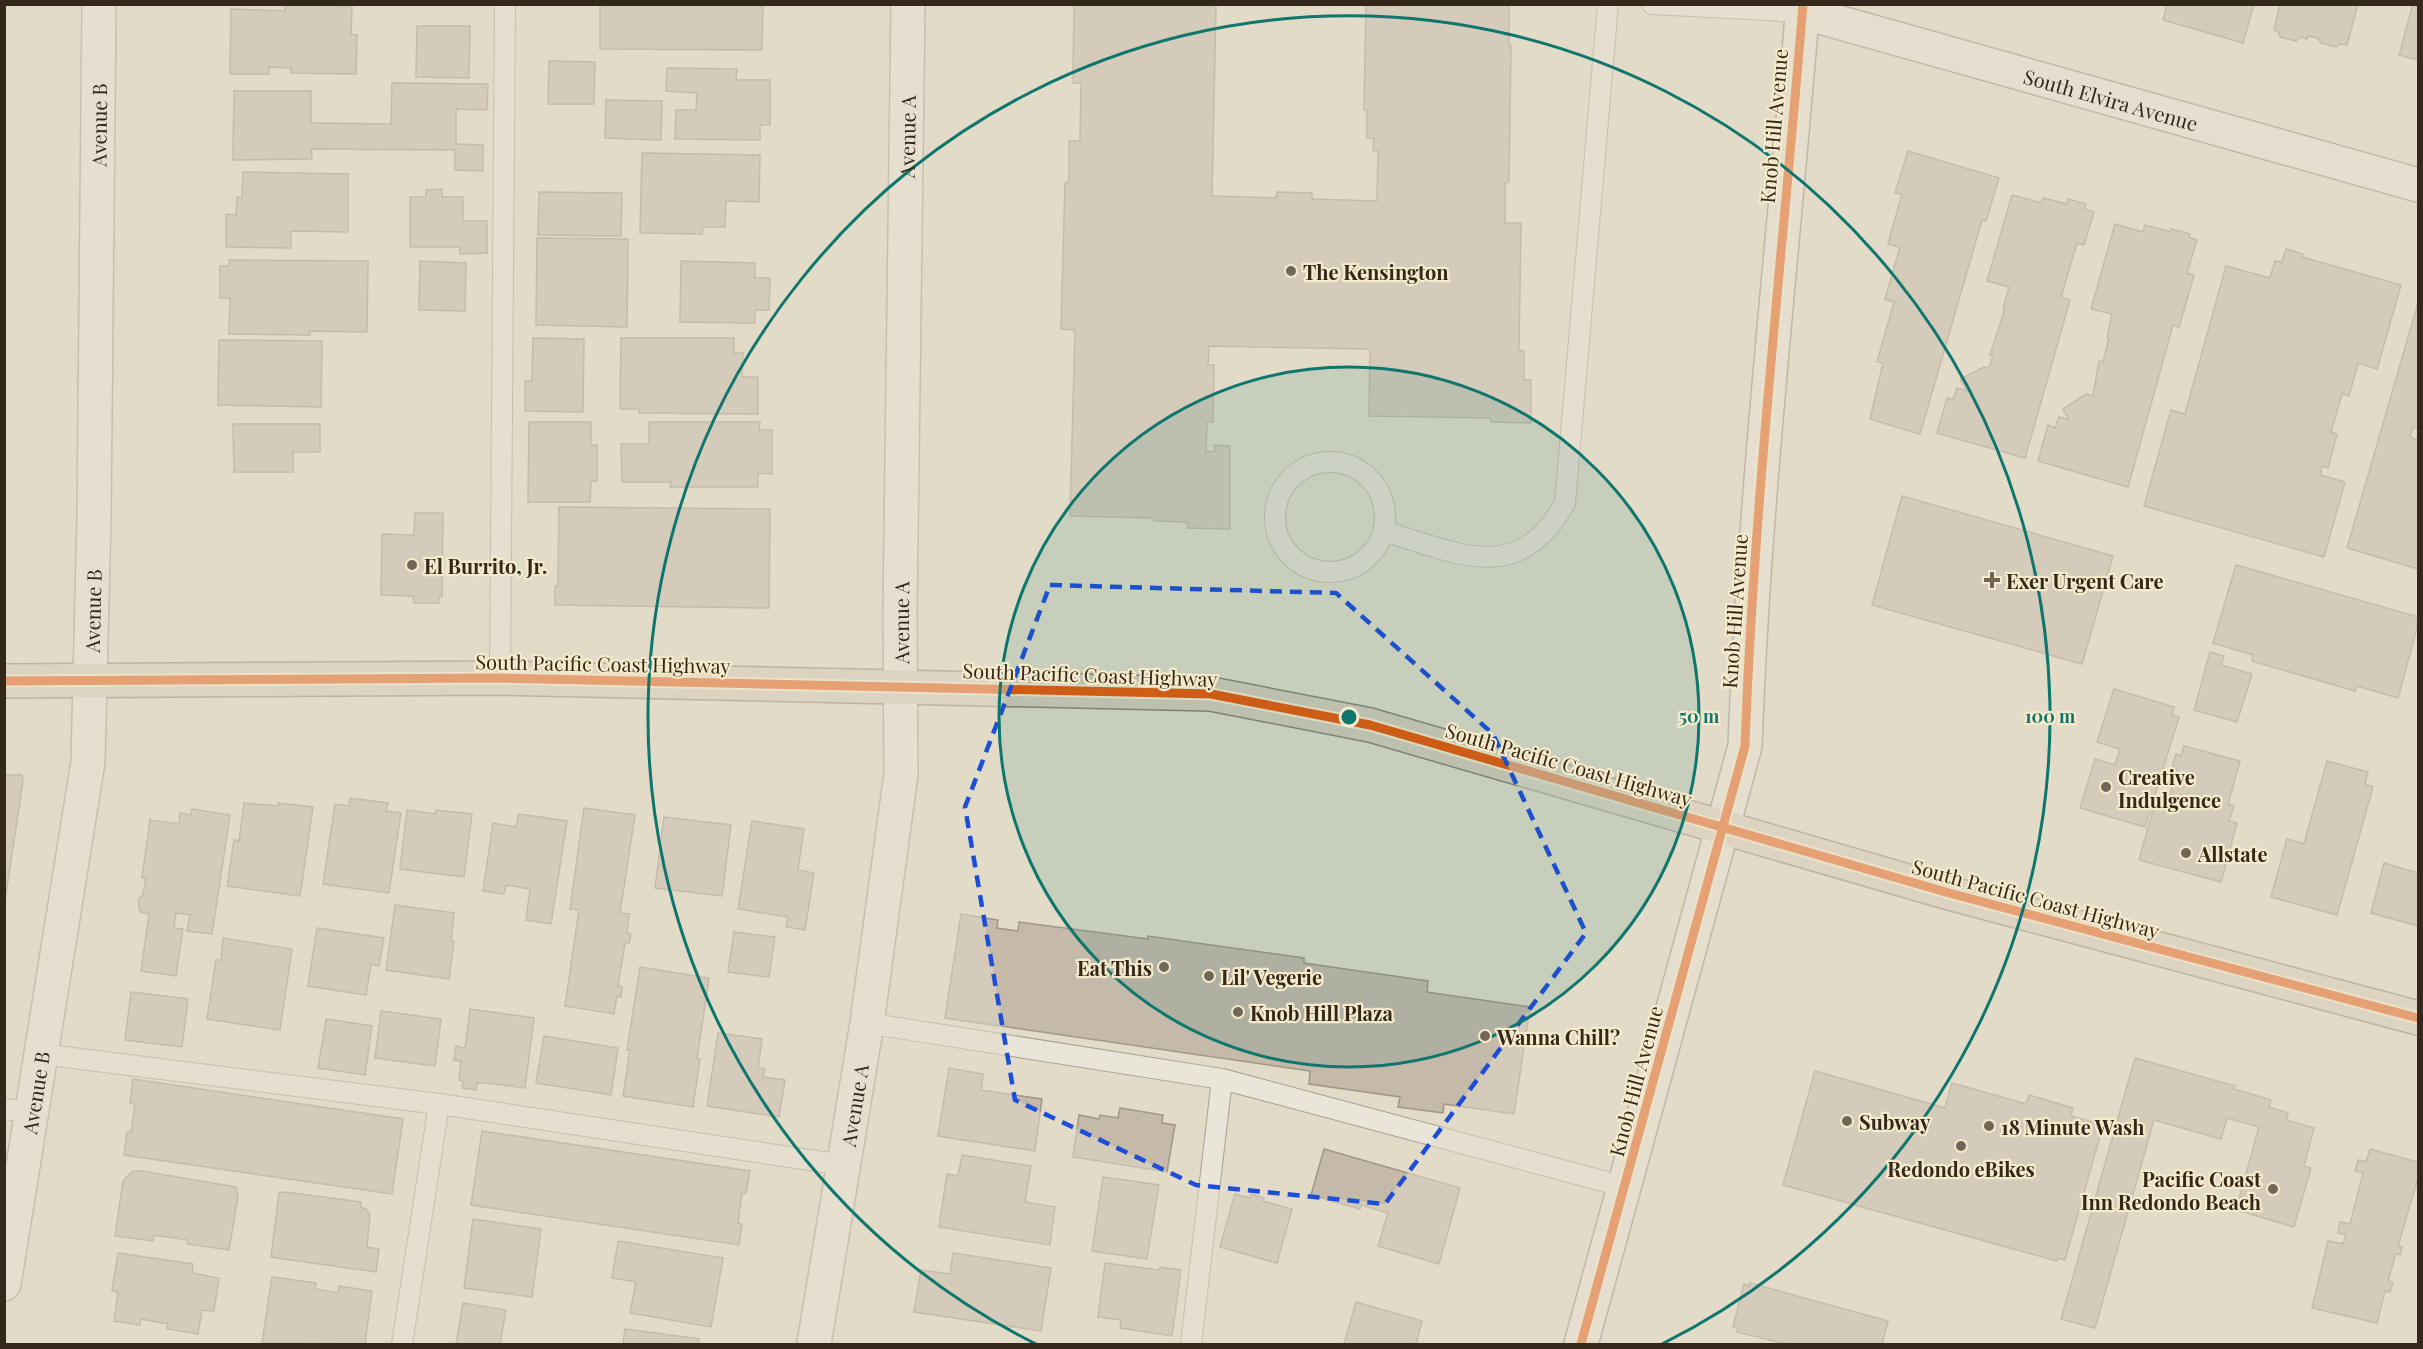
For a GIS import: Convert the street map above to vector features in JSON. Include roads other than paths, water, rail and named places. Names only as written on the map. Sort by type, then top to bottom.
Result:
[{"type":"highway","name":"South Pacific Coast Highway","points":[[4,681],[500,678],[1211,694],[1370,725],[2030,916],[2418,1018]]},
{"type":"street","name":"Avenue B","points":[[4,1284],[18,1111],[41,1054],[88,762],[94,517],[99,4]]},
{"type":"street","name":"Avenue A","points":[[814,1344],[867,1023],[901,774],[908,4]]},
{"type":"street","name":"South Elvira Avenue","points":[[1803,8],[2418,185]]},
{"type":"street","name":"Knob Hill Avenue","points":[[1581,1344],[1745,746],[1748,651],[1774,306],[1803,8]]},
{"type":"lane","points":[[500,678],[505,4]]},
{"type":"lane","points":[[1383,531],[1481,558],[1504,557],[1524,549],[1553,525],[1565,503],[1608,4]]},
{"type":"lane","points":[[1652,4],[1803,8]]},
{"type":"lane","points":[[1334,461],[1351,466],[1366,475],[1377,489],[1384,505],[1383,531],[1369,555],[1354,566],[1336,571],[1318,570],[1301,564],[1287,551],[1278,535],[1275,517],[1279,499],[1287,482],[1310,466],[1334,461]]},
{"type":"lane","points":[[867,1023],[1222,1079],[1625,1187]]},
{"type":"lane","points":[[41,1054],[439,1104],[843,1164]]},
{"type":"lane","points":[[1191,1344],[1222,1079]]},
{"type":"lane","points":[[402,1344],[439,1104]]},
{"type":"place","name":"The Kensington","points":[[1291,271]]},
{"type":"place","name":"El Burrito, Jr.","points":[[412,565]]},
{"type":"place","name":"Exer Urgent Care","points":[[1992,580]]},
{"type":"place","name":"Creative Indulgence","points":[[2106,787]]},
{"type":"place","name":"Allstate","points":[[2186,853]]},
{"type":"place","name":"Eat This","points":[[1164,967]]},
{"type":"place","name":"Lil' Vegerie","points":[[1209,976]]},
{"type":"place","name":"Knob Hill Plaza","points":[[1238,1012]]},
{"type":"place","name":"Wanna Chill?","points":[[1485,1036]]},
{"type":"place","name":"Subway","points":[[1847,1121]]},
{"type":"place","name":"18 Minute Wash","points":[[1989,1126]]},
{"type":"place","name":"Redondo eBikes","points":[[1961,1146]]},
{"type":"place","name":"Pacific Coast Inn Redondo Beach","points":[[2273,1189]]}]
